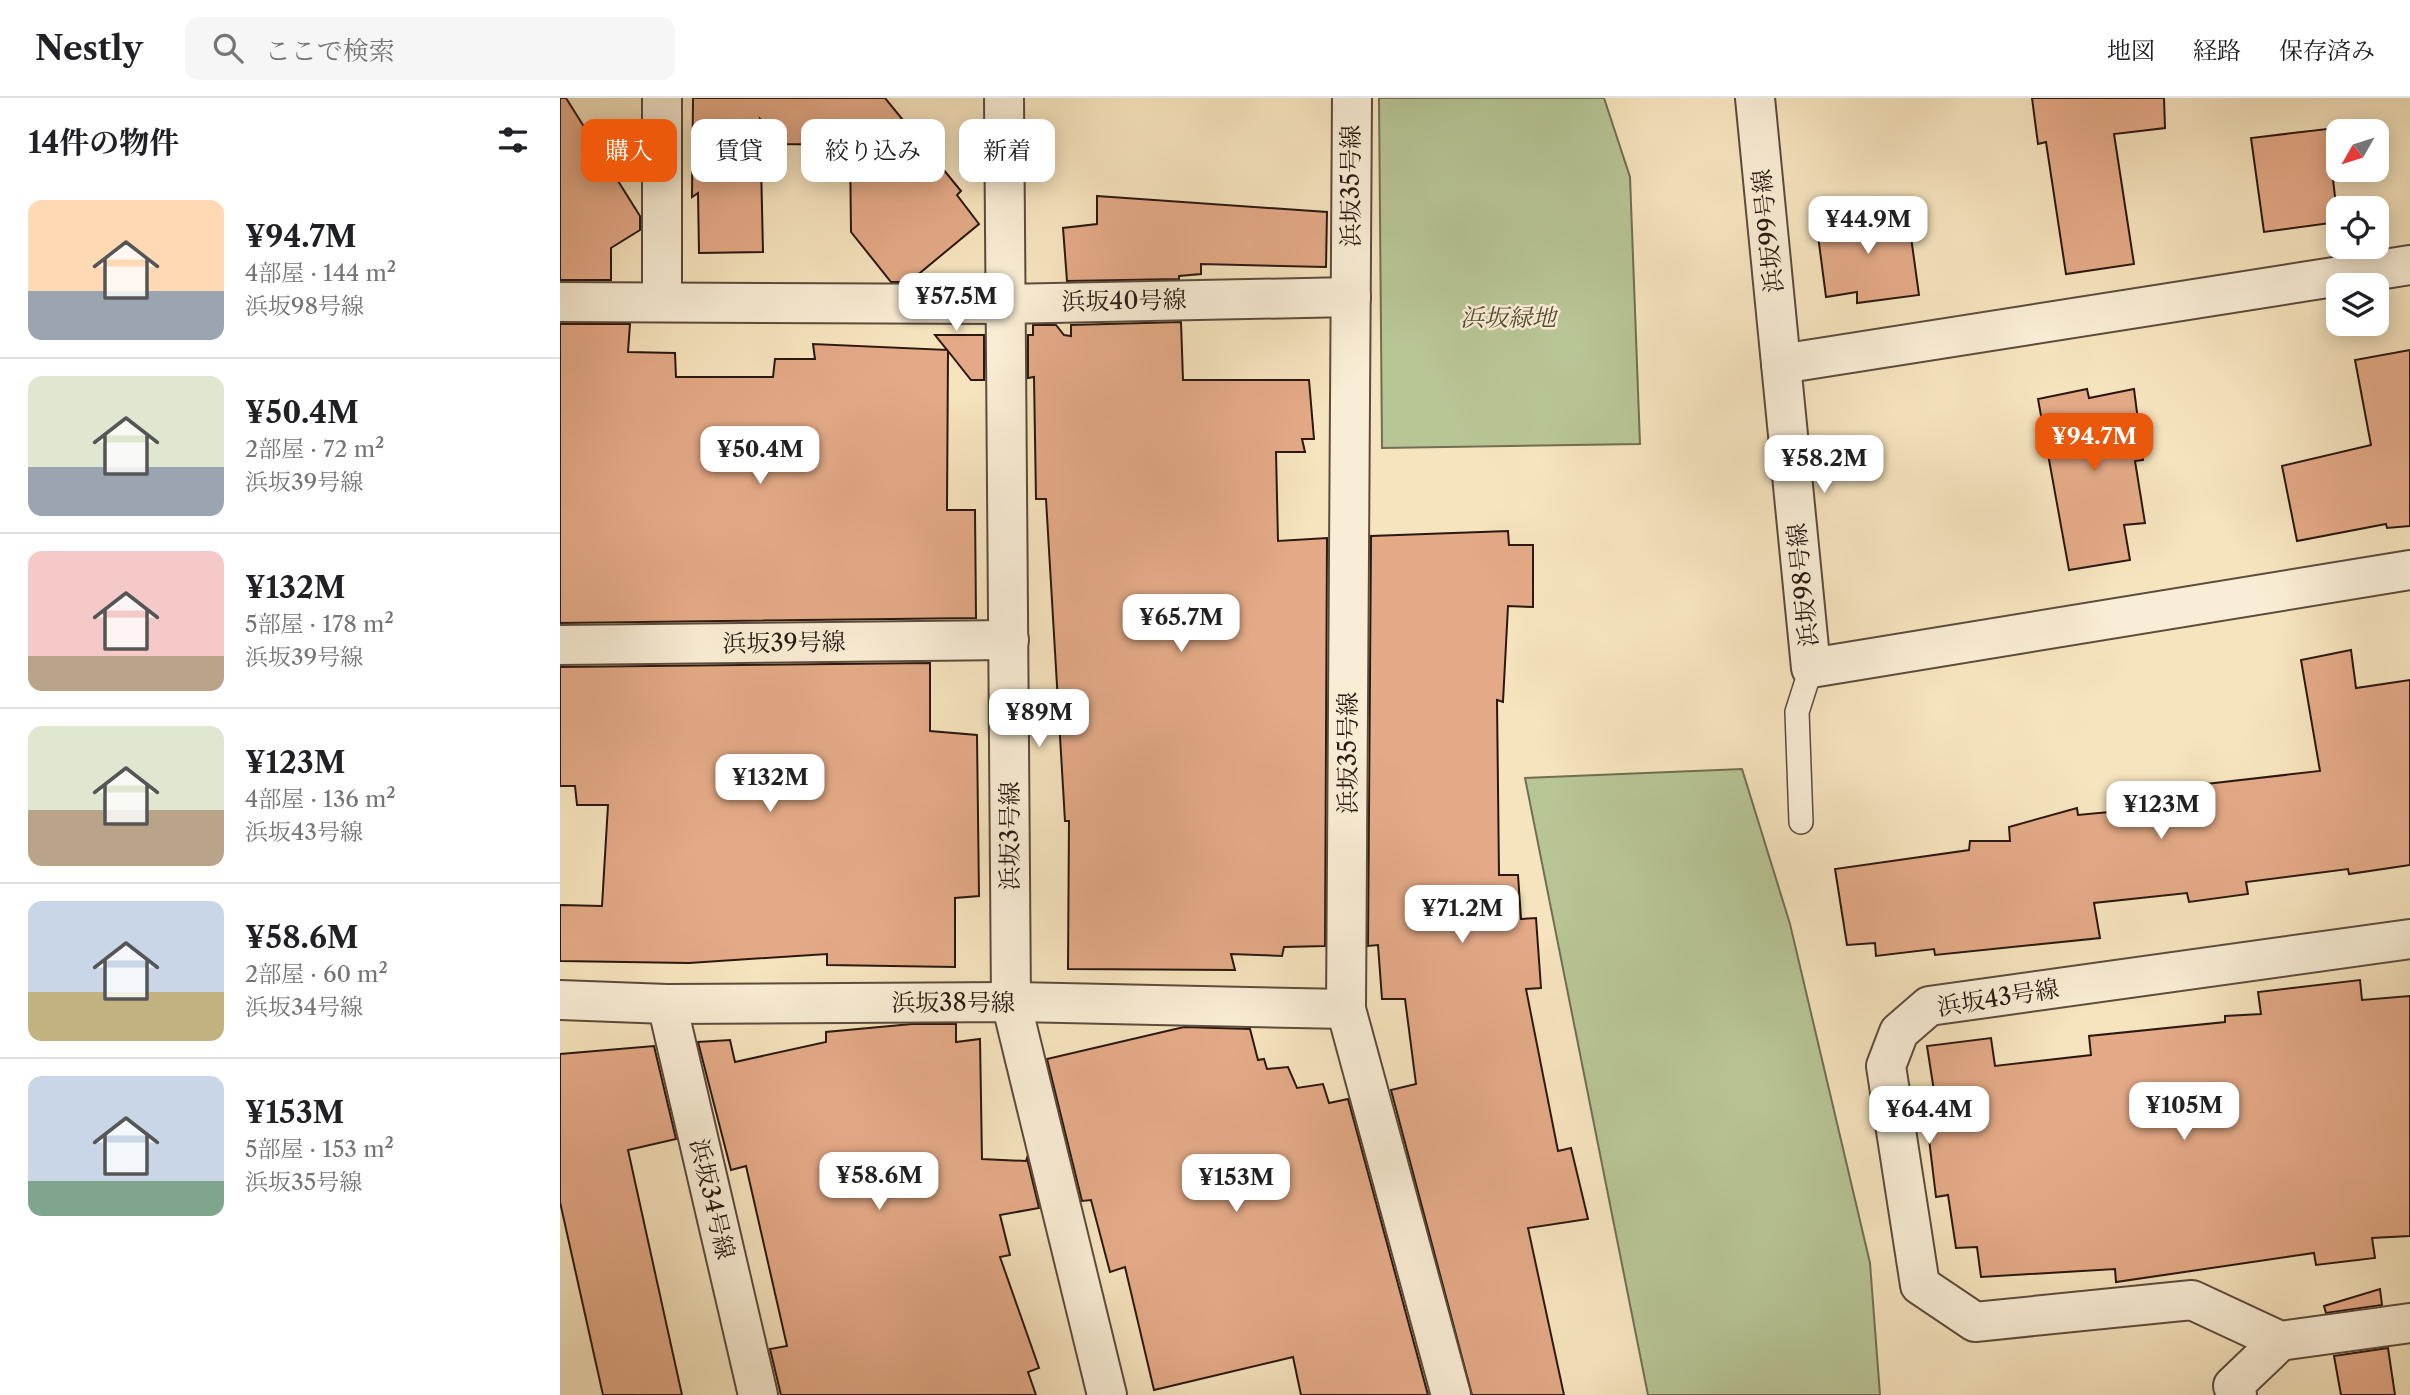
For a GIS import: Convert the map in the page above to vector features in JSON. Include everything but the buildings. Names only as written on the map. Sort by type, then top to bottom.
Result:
[{"type":"street","points":[[662,98],[662,302]]},
{"type":"street","name":"浜坂3号線","points":[[1004,98],[1011,1002],[1107,1395]]},
{"type":"street","name":"浜坂35号線","points":[[1352,98],[1346,1009],[1451,1395]]},
{"type":"street","name":"浜坂99号線","points":[[1755,98],[1782,364]]},
{"type":"street","points":[[1782,364],[2410,265]]},
{"type":"street","name":"浜坂40号線","points":[[560,302],[1006,304],[1351,297]]},
{"type":"street","name":"浜坂98号線","points":[[1782,364],[1811,668],[2410,570]]},
{"type":"street","name":"浜坂39号線","points":[[560,645],[1009,640]]},
{"type":"street","name":"浜坂43号線","points":[[2280,1340],[2192,1300],[1975,1322],[1920,1285],[1886,1066],[1899,1032],[1929,1006],[2410,939]]},
{"type":"street","name":"浜坂38号線","points":[[560,1000],[667,1004],[1011,1002],[1346,1009]]},
{"type":"street","name":"浜坂34号線","points":[[667,1004],[758,1395]]},
{"type":"street","points":[[2237,1395],[2233,1386],[2280,1340],[2410,1323]]},
{"type":"lane","points":[[1801,822],[1797,712],[1811,668]]},
{"type":"green space","name":"浜坂緑地","points":[[1379,98],[1604,98],[1630,177],[1640,444],[1382,448]]},
{"type":"green space","points":[[1742,769],[1790,924],[1870,1263],[1880,1395],[1648,1395],[1525,778]]}]
